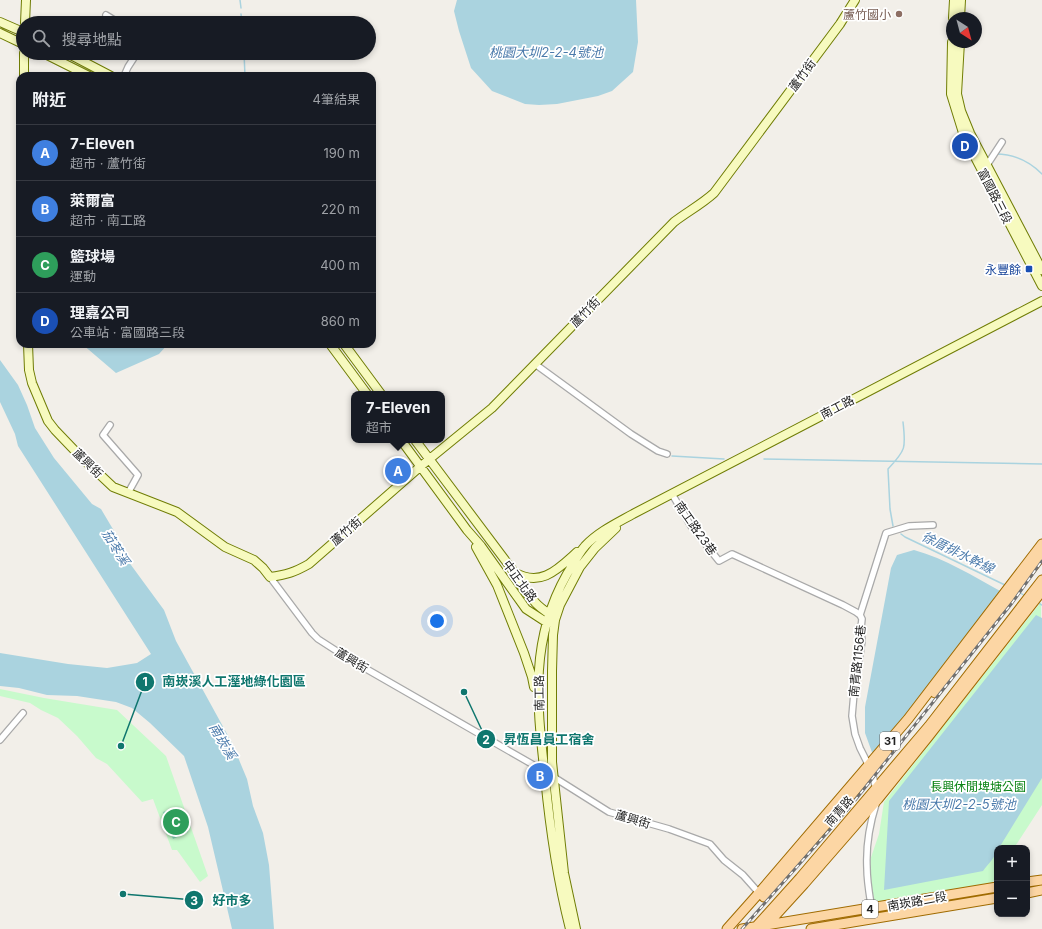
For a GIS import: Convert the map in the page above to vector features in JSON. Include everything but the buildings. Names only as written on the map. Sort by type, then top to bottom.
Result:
[{"type":"main road","name":"31","points":[[727,929],[871,768],[1042,544]]},
{"type":"main road","points":[[1029,562],[1042,551]]},
{"type":"main road","name":"南青路","points":[[735,929],[789,869],[871,768],[938,689],[1042,556]]},
{"type":"main road","name":"南青路","points":[[760,927],[940,711],[1042,580]]},
{"type":"main road","name":"31","points":[[760,927],[804,884],[878,798],[1042,591]]},
{"type":"main road","name":"南青路","points":[[938,689],[945,670]]},
{"type":"main road","name":"南青路","points":[[940,711],[963,692]]},
{"type":"main road","points":[[1030,882],[1042,880]]},
{"type":"main road","name":"南崁路二段","points":[[811,929],[873,913],[994,888]]},
{"type":"main road","points":[[1030,892],[1042,890]]},
{"type":"main road","name":"南崁路二段","points":[[742,929],[994,898]]},
{"type":"street","points":[[25,16],[26,0]]},
{"type":"street","name":"蘆竹街","points":[[270,577],[288,574],[309,564],[429,459],[492,408],[674,222],[691,209],[704,203],[714,193],[840,24],[855,0]]},
{"type":"street","points":[[953,12],[954,0]]},
{"type":"street","points":[[960,12],[961,0]]},
{"type":"street","points":[[0,22],[16,29]]},
{"type":"street","points":[[0,33],[16,41]]},
{"type":"street","points":[[953,48],[955,58]]},
{"type":"street","points":[[955,58],[958,48]]},
{"type":"street","name":"富國路三段","points":[[955,58],[951,94],[955,112],[964,136],[984,167],[1042,270]]},
{"type":"street","points":[[24,60],[24,72]]},
{"type":"street","points":[[57,60],[81,72]]},
{"type":"street","points":[[80,60],[103,72]]},
{"type":"street","points":[[126,72],[132,60]]},
{"type":"street","points":[[984,167],[1002,142]]},
{"type":"street","name":"富國路三段","points":[[984,167],[1042,286]]},
{"type":"street","name":"南工路","points":[[570,929],[562,896],[551,834],[538,710],[539,661],[550,619],[562,584],[584,546],[606,530],[633,514],[1042,301]]},
{"type":"street","name":"蘆興街","points":[[28,348],[29,370],[32,383],[48,420],[55,430],[78,454],[114,486],[128,493],[178,512],[225,547],[254,560],[263,568],[318,639],[349,659],[544,770],[609,812],[669,829],[710,844],[724,860],[743,875],[760,892]]},
{"type":"street","points":[[333,348],[365,391]]},
{"type":"street","points":[[347,348],[379,391]]},
{"type":"street","points":[[535,364],[631,434],[658,451],[667,454]]},
{"type":"street","points":[[110,425],[103,435],[138,475],[128,493]]},
{"type":"street","name":"中正北路","points":[[403,443],[467,530],[481,546],[526,609],[550,619]]},
{"type":"street","name":"中正北路","points":[[417,443],[514,572],[519,582],[533,601],[550,619]]},
{"type":"street","name":"南工路23巷","points":[[672,494],[692,526],[719,561]]},
{"type":"street","name":"南工路","points":[[576,929],[564,873],[558,828],[552,750],[552,671],[550,619],[560,605],[580,567],[594,548],[633,514]]},
{"type":"street","points":[[860,615],[886,533],[909,526],[933,525]]},
{"type":"street","points":[[467,530],[497,585],[519,639],[532,677],[538,710]]},
{"type":"street","points":[[514,572],[531,578],[546,576],[555,571],[584,546]]},
{"type":"street","name":"南青路1156巷","points":[[719,561],[732,554],[860,615],[862,620],[860,628],[862,641],[852,716],[855,734],[860,748],[871,768],[878,798]]},
{"type":"street","points":[[0,740],[23,713]]},
{"type":"street","points":[[873,913],[867,869],[867,854],[873,813],[878,798]]},
{"type":"green space","name":"桃園大圳2-2-5號池","points":[[1041,602],[1042,805],[1016,845],[994,845],[994,880],[991,885],[875,903],[867,869],[879,834],[884,802]]},
{"type":"green space","points":[[0,689],[117,710],[166,756],[208,876],[200,882],[177,850],[172,850],[153,799],[142,802],[107,764],[96,758],[77,736],[58,718],[30,703],[0,696]]},
{"type":"green space","points":[[179,807],[188,832],[173,839],[163,812]]},
{"type":"water","name":"桃園大圳2-2-4號池","points":[[457,0],[636,0],[638,42],[633,72],[612,91],[598,96],[557,104],[525,104],[492,91],[471,68],[454,11]]},
{"type":"water","points":[[87,348],[164,348],[159,354],[116,373]]},
{"type":"water","points":[[0,360],[18,385],[35,428],[54,458],[92,504],[101,509],[117,536],[120,550],[164,610],[176,641],[232,743],[247,779],[253,806],[263,833],[269,865],[274,929],[232,929],[208,827],[184,756],[150,723],[132,708],[116,702],[77,696],[47,695],[19,688],[0,686],[0,653],[68,664],[107,668],[137,663],[151,654],[18,446],[15,434],[0,402]]},
{"type":"water","points":[[914,550],[948,563],[1002,592],[873,755],[865,733],[865,707],[891,568],[897,555]]},
{"type":"water","name":"桃園大圳2-2-5號池","points":[[1036,615],[1042,618],[1042,778],[1001,845],[994,845],[994,857],[983,871],[884,890],[889,801]]},
{"type":"waterway","points":[[240,0],[241,8]]},
{"type":"waterway","points":[[244,60],[245,72]]},
{"type":"waterway","points":[[996,154],[1009,155],[1021,159],[1032,165],[1042,174]]},
{"type":"waterway","name":"徐厝排水幹線","points":[[893,526],[890,509],[888,469],[901,453],[903,448],[903,422]]},
{"type":"waterway","points":[[672,456],[724,459]]},
{"type":"waterway","points":[[764,459],[1042,464]]},
{"type":"waterway","name":"徐厝排水幹線","points":[[901,534],[1007,586]]},
{"type":"waterway","name":"徐厝排水幹線","points":[[1019,592],[1025,596]]},
{"type":"waterway","name":"徐厝排水幹線","points":[[1037,602],[1042,605]]},
{"type":"railway","points":[[742,929],[848,809],[1012,603],[1042,561]]},
{"type":"place","name":"蘆竹國小","points":[[899,14]]},
{"type":"place","name":"理嘉公司","points":[[965,146]]},
{"type":"place","name":"永豐餘","points":[[1029,269]]},
{"type":"place","name":"7-Eleven","points":[[398,471]]},
{"type":"place","name":"昇恆昌員工宿舍","points":[[464,692]]},
{"type":"place","name":"南崁溪人工溼地綠化園區","points":[[121,746]]},
{"type":"place","name":"萊爾富","points":[[540,776]]},
{"type":"place","name":"籃球場","points":[[176,822]]},
{"type":"place","name":"好市多","points":[[123,894]]},
{"type":"water label","name":"茄苳溪","points":[[116,547]]},
{"type":"water label","name":"南崁溪","points":[[223,741]]},
{"type":"park label","name":"長興休閒埤塘公園","points":[[978,786]]}]
